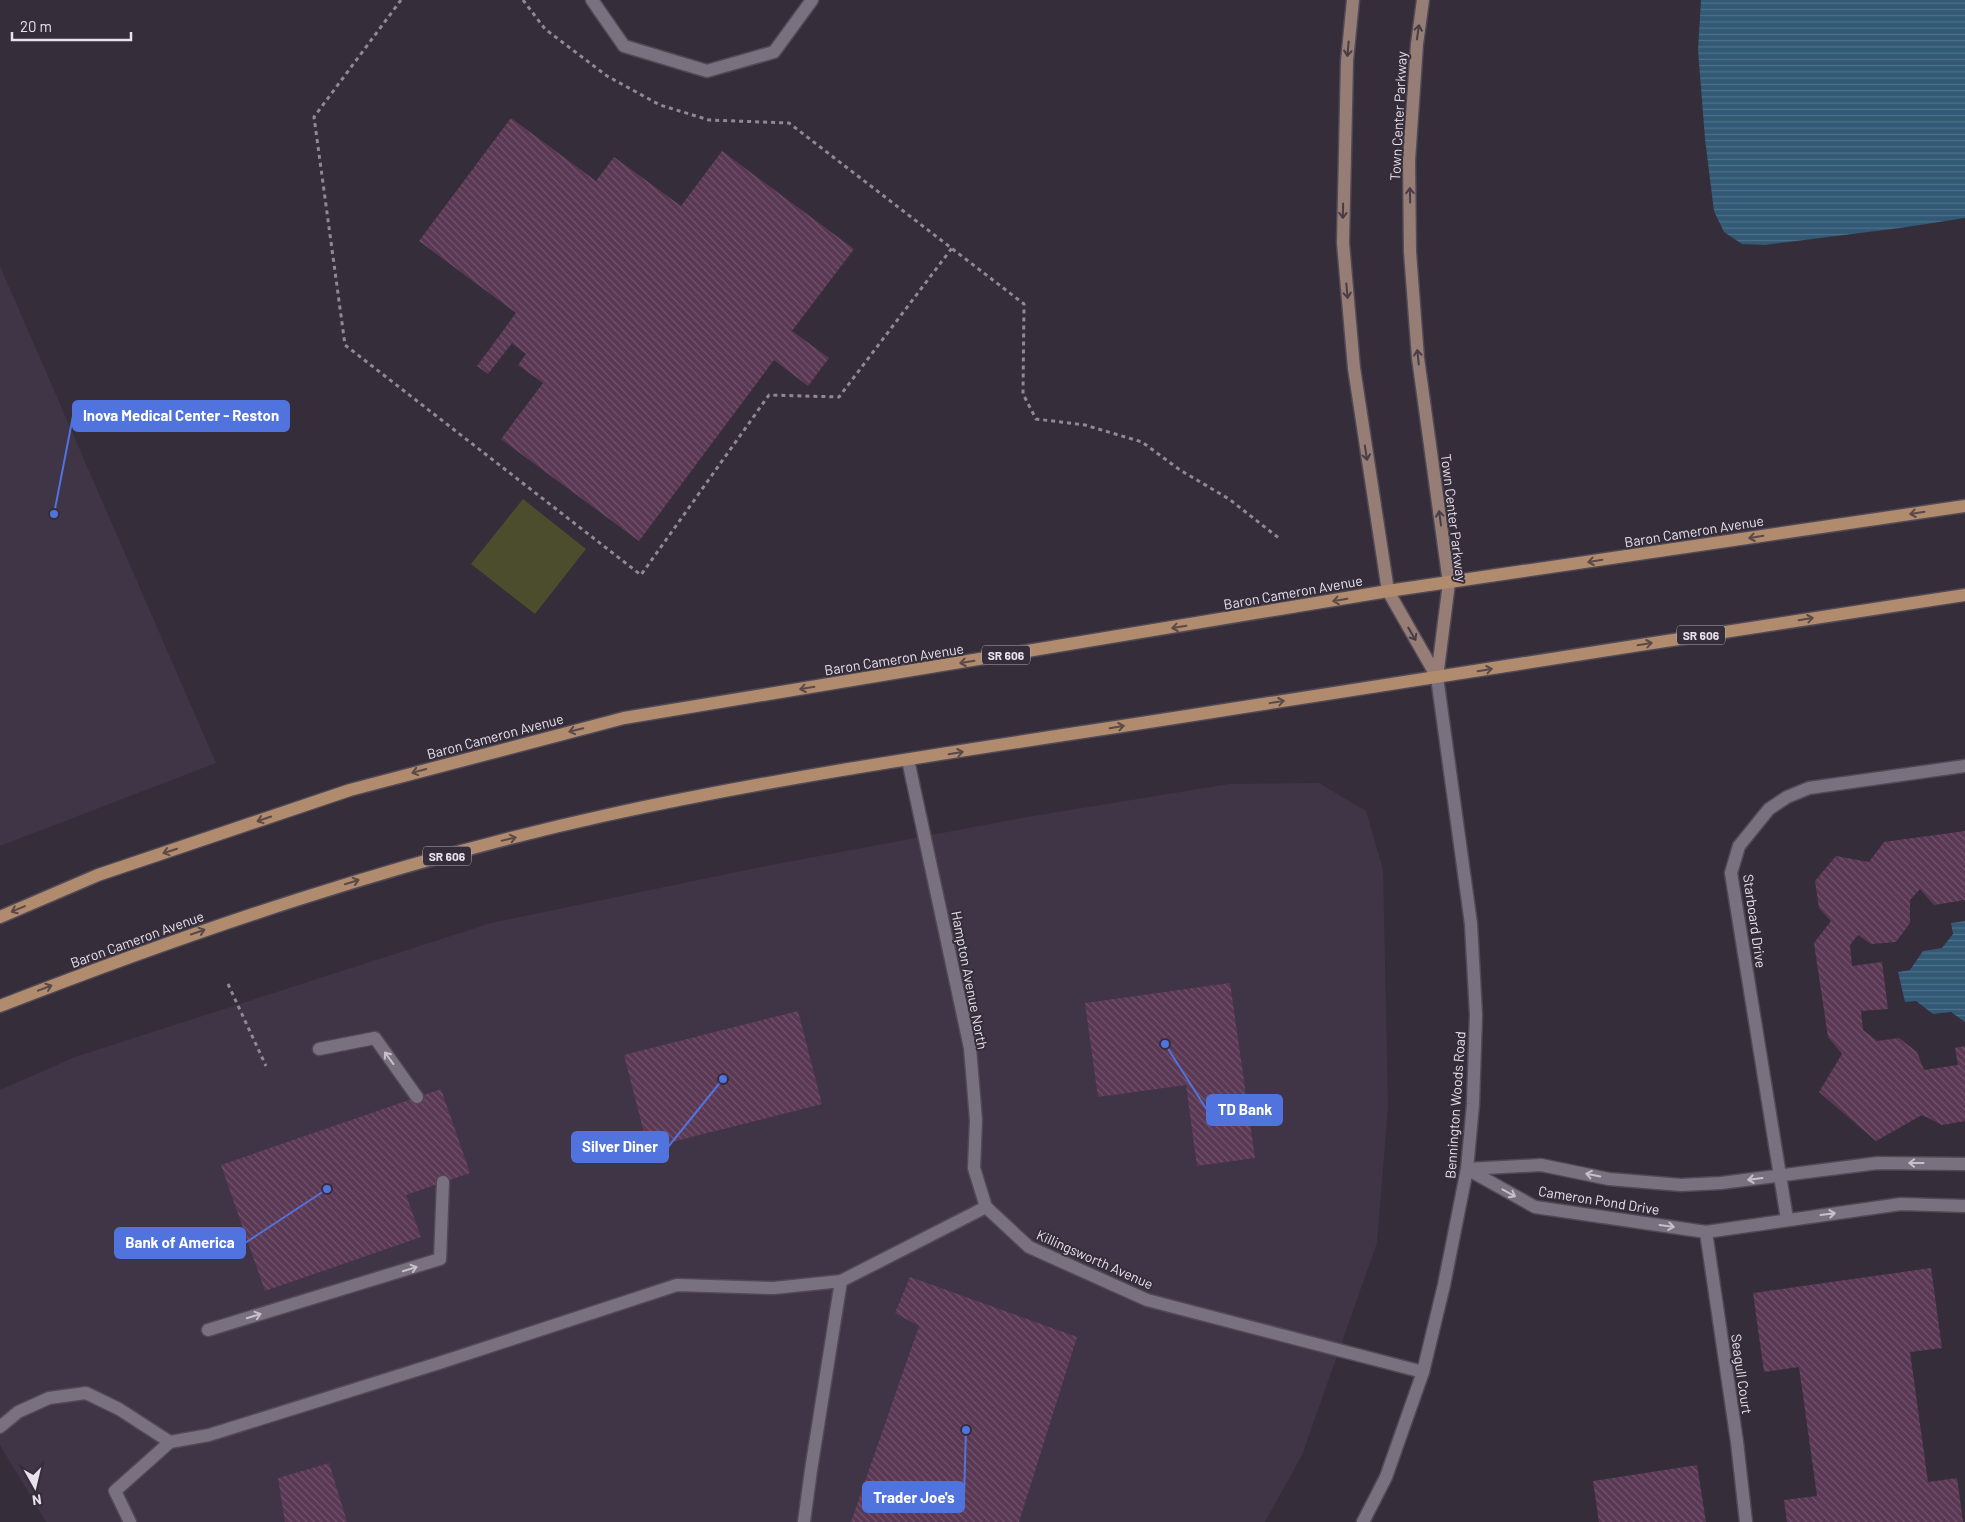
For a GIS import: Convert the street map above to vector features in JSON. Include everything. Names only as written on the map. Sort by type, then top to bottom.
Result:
[{"type":"main road","points":[[1353,0],[1347,61],[1343,243],[1354,368],[1388,591],[1437,677]]},
{"type":"main road","name":"Town Center Parkway","points":[[1423,0],[1417,44],[1409,160],[1410,252],[1418,358],[1450,583],[1437,677]]},
{"type":"main road","name":"Baron Cameron Avenue","points":[[0,917],[98,874],[350,790],[624,718],[1388,591],[1965,506]]},
{"type":"main road","name":"Baron Cameron Avenue","points":[[0,1006],[151,948],[264,909],[377,874],[605,815],[731,790],[908,760],[1965,594]]},
{"type":"street","points":[[592,0],[624,46],[707,71],[774,52],[812,0]]},
{"type":"street","name":"Bennington Woods Road","points":[[1363,1522],[1386,1477],[1423,1372],[1444,1285],[1467,1169],[1473,1104],[1476,1015],[1471,924],[1437,677]]},
{"type":"street","name":"Hampton Avenue North","points":[[908,760],[970,1048],[976,1120],[974,1168],[986,1207]]},
{"type":"street","name":"Starboard Drive","points":[[1787,1219],[1731,873],[1739,846],[1769,809],[1787,797],[1809,788],[1965,766]]},
{"type":"street","points":[[319,1049],[375,1038],[417,1097]]},
{"type":"street","name":"Cameron Pond Drive","points":[[1467,1169],[1541,1165],[1609,1178],[1681,1185],[1721,1183],[1878,1163],[1965,1164]]},
{"type":"street","name":"Cameron Pond Drive","points":[[1467,1169],[1534,1207],[1706,1232],[1901,1204],[1965,1206]]},
{"type":"street","points":[[208,1330],[440,1260],[443,1182]]},
{"type":"street","points":[[130,1522],[115,1491],[170,1442],[210,1435],[677,1285],[774,1288],[841,1281],[986,1207]]},
{"type":"street","name":"Killingsworth Avenue","points":[[986,1207],[1029,1247],[1146,1300],[1423,1372]]},
{"type":"street","name":"Seagull Court","points":[[1706,1232],[1737,1442],[1746,1522]]},
{"type":"street","points":[[804,1522],[810,1470],[841,1281]]},
{"type":"street","points":[[0,1427],[18,1412],[49,1398],[86,1392],[119,1409],[170,1442]]},
{"type":"path","points":[[400,0],[314,117],[345,345],[640,575],[770,395],[840,397],[952,248]]},
{"type":"path","points":[[523,0],[545,29],[607,76],[660,104],[710,120],[788,123],[1024,304],[1024,394],[1036,419],[1085,425],[1142,442],[1180,470],[1229,500],[1280,539]]},
{"type":"path","points":[[228,984],[266,1066]]},
{"type":"shaded area","points":[[0,266],[216,763],[0,846]]},
{"type":"shaded area","points":[[1319,783],[1366,811],[1383,869],[1388,1106],[1377,1243],[1302,1455],[1265,1522],[46,1522],[0,1445],[0,1090],[75,1057],[491,923],[756,868],[1027,817],[1229,784]]},
{"type":"green space","points":[[523,499],[586,549],[535,614],[471,564]]},
{"type":"water","points":[[1701,0],[1965,0],[1965,218],[1765,245],[1742,244],[1724,232],[1714,211],[1705,139],[1698,50]]},
{"type":"water","points":[[1965,921],[1965,1022],[1951,1012],[1933,1014],[1916,1001],[1905,1002],[1898,972],[1910,970],[1923,951],[1942,948],[1953,934],[1951,923]]},
{"type":"building","points":[[511,118],[596,181],[614,157],[681,206],[722,151],[854,249],[792,331],[829,358],[808,386],[774,360],[639,541],[501,439],[543,383],[518,365],[526,354],[512,343],[488,374],[477,366],[516,313],[419,241]]},
{"type":"building","points":[[1965,831],[1965,900],[1934,905],[1920,889],[1910,900],[1910,923],[1896,942],[1871,944],[1858,935],[1850,945],[1852,966],[1882,962],[1888,1009],[1861,1011],[1863,1030],[1877,1041],[1899,1038],[1917,1052],[1924,1070],[1958,1065],[1955,1048],[1965,1046],[1965,1121],[1942,1125],[1922,1115],[1876,1141],[1819,1092],[1842,1054],[1828,1037],[1814,943],[1831,921],[1819,908],[1815,881],[1836,856],[1869,862],[1884,842]]},
{"type":"building","points":[[1230,983],[1255,1158],[1197,1166],[1186,1085],[1098,1097],[1085,1003]]},
{"type":"building","points":[[798,1011],[822,1104],[648,1148],[624,1055]]},
{"type":"building","points":[[441,1089],[470,1173],[406,1195],[421,1237],[265,1291],[221,1165]]},
{"type":"building","points":[[1931,1268],[1942,1348],[1910,1352],[1928,1482],[1957,1478],[1963,1522],[1787,1522],[1784,1500],[1817,1496],[1799,1367],[1764,1372],[1753,1293]]},
{"type":"building","points":[[910,1277],[1077,1337],[1019,1522],[851,1522],[919,1326],[895,1313]]},
{"type":"building","points":[[329,1463],[347,1522],[285,1522],[278,1478]]},
{"type":"building","points":[[1697,1465],[1706,1522],[1599,1522],[1593,1481]]},
{"type":"place","name":"Inova Medical Center - Reston","points":[[54,514]]},
{"type":"place","name":"TD Bank","points":[[1165,1044]]},
{"type":"place","name":"Silver Diner","points":[[723,1079]]},
{"type":"place","name":"Bank of America","points":[[327,1189]]},
{"type":"place","name":"Trader Joe's","points":[[966,1430]]}]
